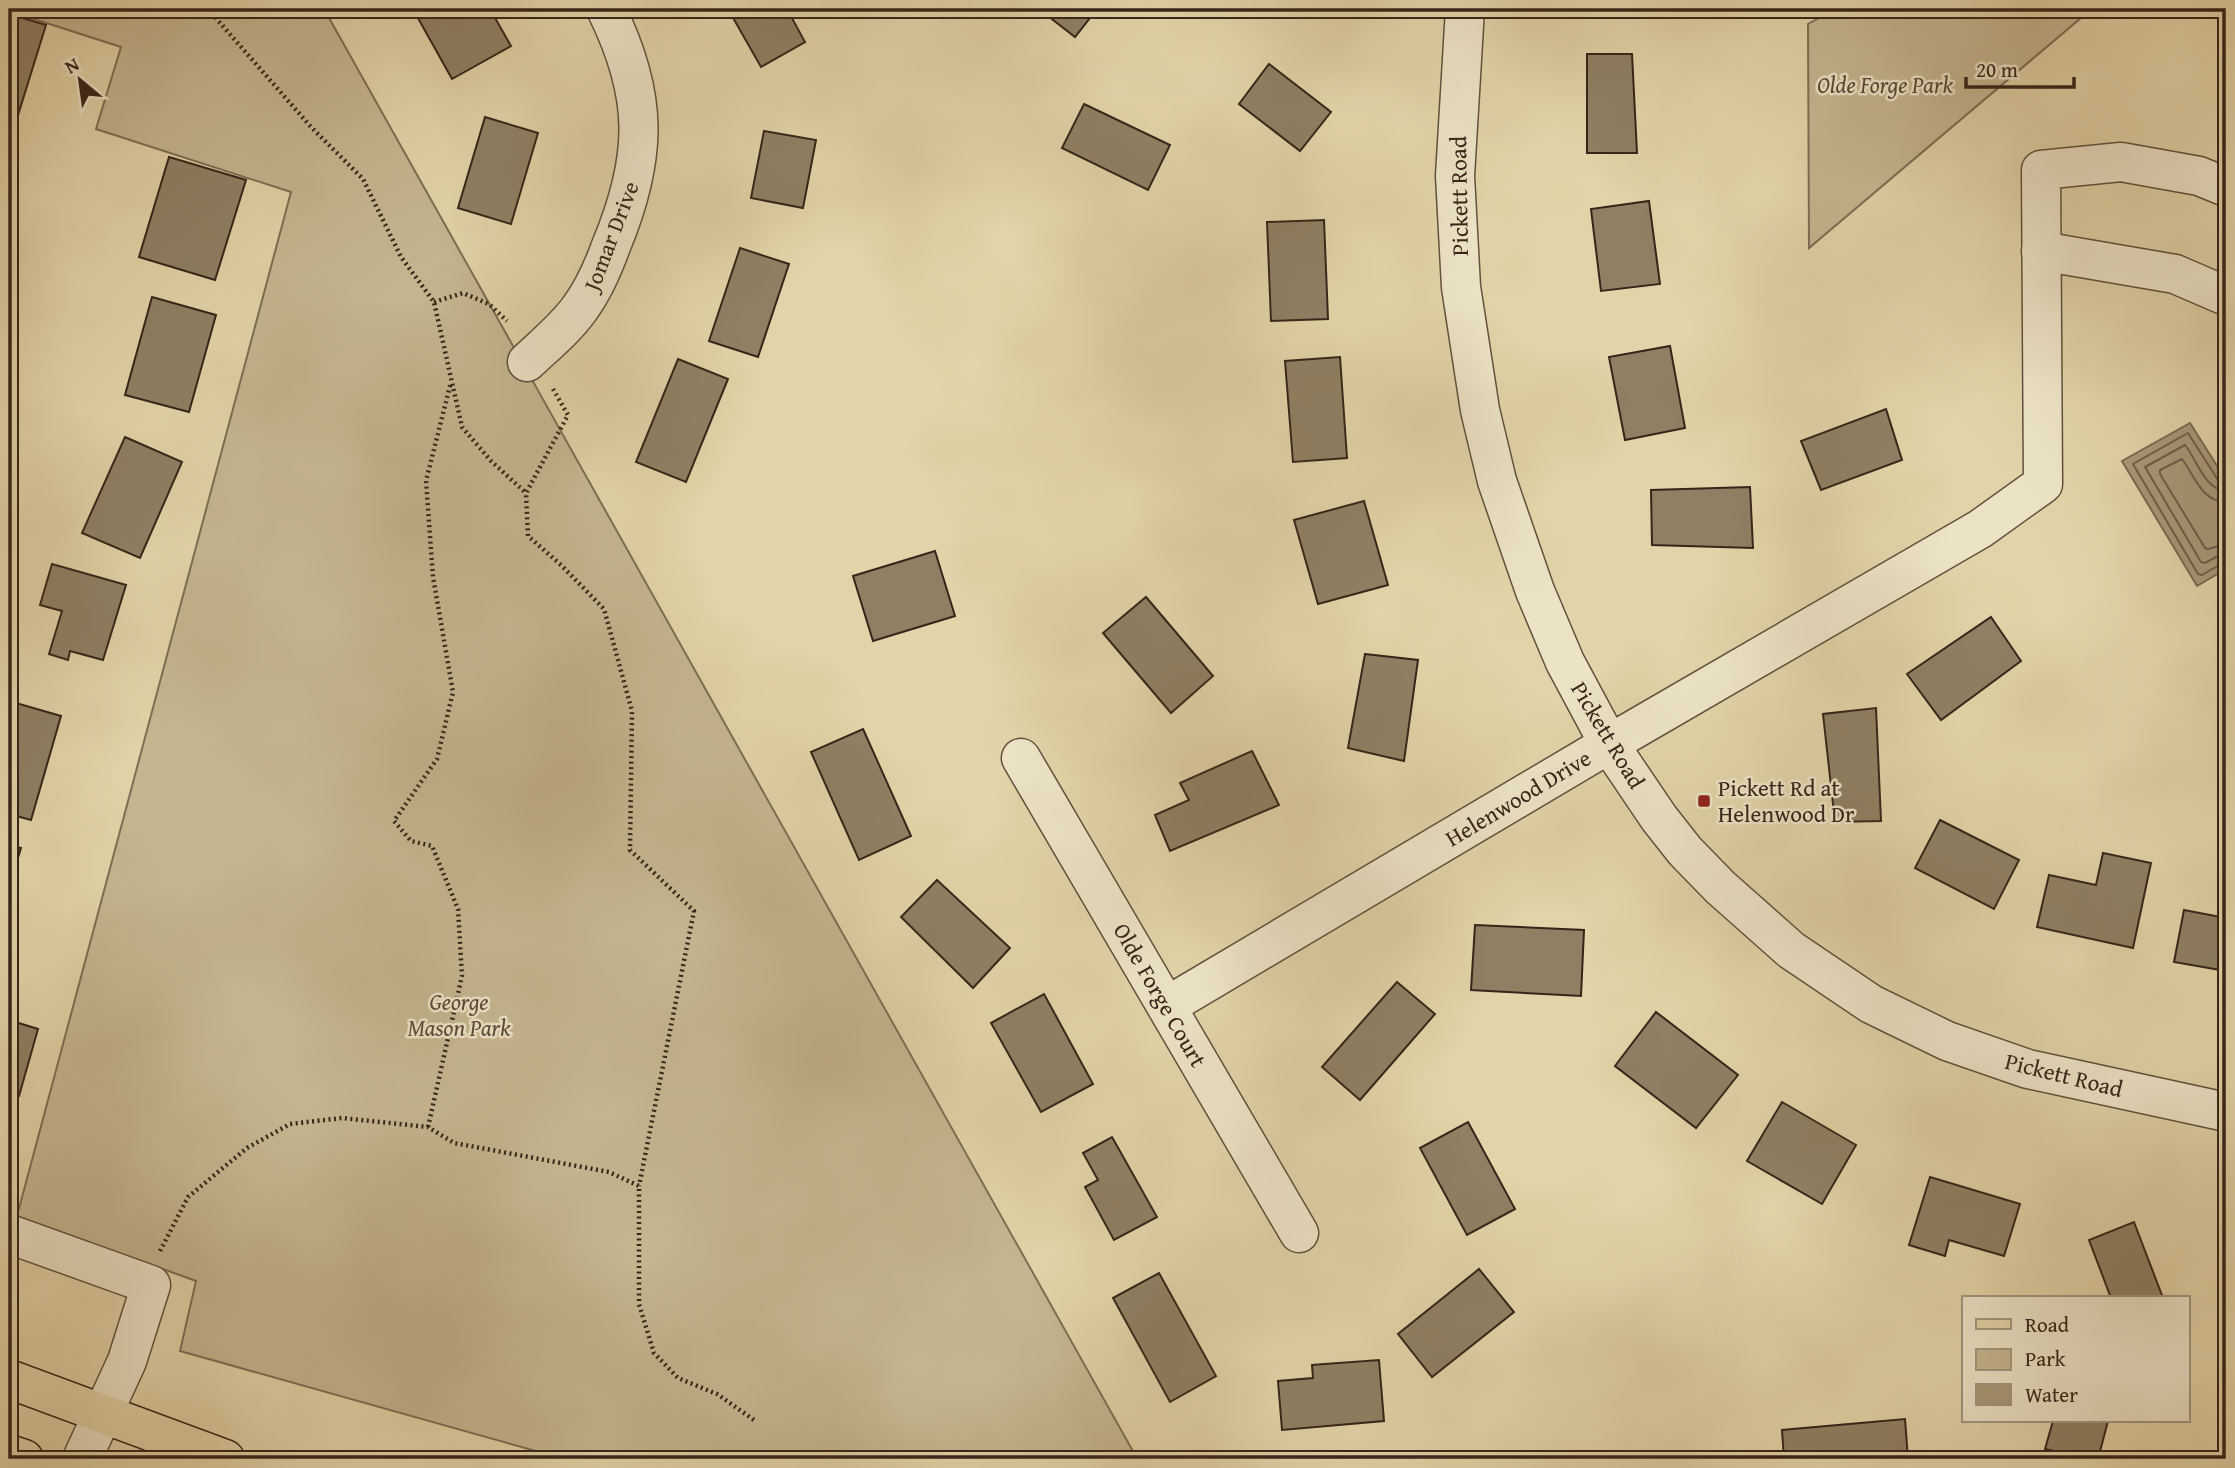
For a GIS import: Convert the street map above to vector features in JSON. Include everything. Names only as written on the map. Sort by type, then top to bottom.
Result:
[{"type":"main road","points":[[9,1379],[225,1459]]},
{"type":"main road","points":[[9,1454],[24,1459]]},
{"type":"street","name":"Jomar Drive","points":[[527,362],[579,310],[596,284],[622,221],[635,177],[640,119],[635,81],[620,36],[606,9]]},
{"type":"street","name":"Pickett Road","points":[[1465,9],[1455,176],[1461,287],[1480,410],[1497,481],[1535,591],[1566,662],[1609,744],[1659,818],[1685,851],[1720,887],[1791,950],[1871,1004],[1947,1041],[2028,1069],[2226,1112]]},
{"type":"street","points":[[2226,187],[2199,176],[2122,162],[2040,170],[2041,251],[2175,274],[2226,296]]},
{"type":"street","name":"Helenwood Drive","points":[[1167,1006],[1609,744],[1980,529],[2043,484],[2041,251]]},
{"type":"street","name":"Olde Forge Court","points":[[1021,758],[1299,1233]]},
{"type":"street","points":[[9,1234],[151,1284],[127,1361],[82,1459]]},
{"type":"path","points":[[208,9],[311,127],[363,179],[401,257],[434,302],[462,427],[491,461],[526,493]]},
{"type":"path","points":[[434,302],[463,293],[489,304],[507,321]]},
{"type":"path","points":[[527,362],[554,390],[568,415],[526,493],[528,536],[561,565],[604,610],[632,712],[629,850],[694,911],[639,1185],[639,1304],[654,1353],[678,1378],[717,1394],[754,1420]]},
{"type":"path","points":[[428,1127],[462,976],[458,909],[432,846],[411,841],[394,821],[437,759],[453,692],[433,576],[426,481],[452,382]]},
{"type":"path","points":[[145,1282],[188,1197],[247,1148],[290,1124],[342,1118],[428,1127],[454,1143],[609,1172],[639,1185]]},
{"type":"green space","name":"George Mason Park","points":[[9,9],[324,9],[1135,1459],[564,1459],[180,1351],[196,1281],[17,1216],[291,192],[96,129],[121,47]]},
{"type":"green space","name":"Olde Forge Park","points":[[1835,9],[2226,9],[2226,13],[2088,12],[1809,248],[1808,24]]},
{"type":"water","points":[[2190,423],[2226,480],[2226,569],[2197,586],[2122,461]]},
{"type":"building","points":[[490,9],[511,46],[452,79],[414,11]]},
{"type":"building","points":[[728,9],[787,9],[805,42],[761,67]]},
{"type":"building","points":[[1039,9],[1097,9],[1075,37]]},
{"type":"building","points":[[9,14],[46,25],[14,128],[9,127]]},
{"type":"building","points":[[1587,54],[1632,54],[1637,153],[1587,153]]},
{"type":"building","points":[[1269,64],[1331,112],[1300,151],[1239,104]]},
{"type":"building","points":[[1084,104],[1170,145],[1148,190],[1062,148]]},
{"type":"building","points":[[485,117],[538,133],[511,224],[458,208]]},
{"type":"building","points":[[764,131],[816,140],[803,208],[751,198]]},
{"type":"building","points":[[169,157],[246,180],[215,280],[139,257]]},
{"type":"building","points":[[1649,201],[1660,284],[1601,291],[1591,209]]},
{"type":"building","points":[[1324,220],[1328,319],[1271,321],[1267,222]]},
{"type":"building","points":[[740,248],[789,264],[758,357],[709,341]]},
{"type":"building","points":[[152,297],[216,315],[189,412],[125,395]]},
{"type":"building","points":[[1670,346],[1685,428],[1625,440],[1609,357]]},
{"type":"building","points":[[1340,357],[1347,458],[1293,462],[1285,361]]},
{"type":"building","points":[[678,359],[728,379],[686,482],[636,462]]},
{"type":"building","points":[[1886,409],[1902,460],[1821,490],[1801,441]]},
{"type":"building","points":[[125,437],[182,462],[140,558],[82,533]]},
{"type":"building","points":[[1750,487],[1753,548],[1652,545],[1651,490]]},
{"type":"building","points":[[1364,501],[1388,585],[1318,604],[1294,520]]},
{"type":"building","points":[[935,551],[955,616],[873,641],[853,576]]},
{"type":"building","points":[[52,564],[126,585],[103,660],[70,651],[68,660],[49,654],[62,611],[40,605]]},
{"type":"building","points":[[1146,597],[1213,676],[1171,713],[1103,633]]},
{"type":"building","points":[[1991,617],[2021,661],[1941,720],[1907,674]]},
{"type":"building","points":[[1365,654],[1418,660],[1404,761],[1348,748]]},
{"type":"building","points":[[9,701],[61,716],[31,820],[9,814]]},
{"type":"building","points":[[1876,708],[1881,821],[1835,822],[1823,714]]},
{"type":"building","points":[[863,729],[911,836],[859,860],[811,752]]},
{"type":"building","points":[[1252,751],[1279,805],[1170,851],[1155,815],[1189,800],[1180,783]]},
{"type":"building","points":[[1940,820],[2019,860],[1994,909],[1915,868]]},
{"type":"building","points":[[9,845],[21,848],[9,887]]},
{"type":"building","points":[[2103,853],[2151,863],[2133,948],[2037,927],[2049,875],[2096,885]]},
{"type":"building","points":[[937,880],[1010,948],[973,988],[901,917]]},
{"type":"building","points":[[2184,910],[2226,918],[2226,971],[2174,962]]},
{"type":"building","points":[[1475,925],[1584,930],[1581,996],[1471,990]]},
{"type":"building","points":[[1397,982],[1435,1014],[1360,1100],[1322,1067]]},
{"type":"building","points":[[1044,994],[1093,1084],[1041,1112],[991,1023]]},
{"type":"building","points":[[1656,1012],[1738,1075],[1696,1128],[1615,1066]]},
{"type":"building","points":[[9,1020],[38,1029],[19,1096],[9,1093]]},
{"type":"building","points":[[1782,1102],[1856,1145],[1822,1204],[1747,1161]]},
{"type":"building","points":[[1468,1122],[1515,1209],[1467,1235],[1420,1148]]},
{"type":"building","points":[[1112,1137],[1157,1217],[1114,1240],[1085,1187],[1098,1180],[1083,1153]]},
{"type":"building","points":[[1930,1177],[2020,1204],[2004,1256],[1949,1240],[1945,1256],[1909,1245]]},
{"type":"building","points":[[2134,1222],[2162,1296],[2110,1296],[2089,1240]]},
{"type":"building","points":[[1479,1269],[1514,1312],[1432,1377],[1398,1334]]},
{"type":"building","points":[[1159,1273],[1216,1376],[1170,1402],[1113,1298]]},
{"type":"building","points":[[1379,1360],[1384,1421],[1282,1430],[1278,1381],[1313,1378],[1312,1365]]},
{"type":"building","points":[[1905,1419],[1908,1459],[1784,1459],[1782,1430]]},
{"type":"building","points":[[2053,1422],[2108,1422],[2098,1459],[2045,1449]]},
{"type":"place","name":"Pickett Rd at Helenwood Dr","points":[[1704,801]]}]
